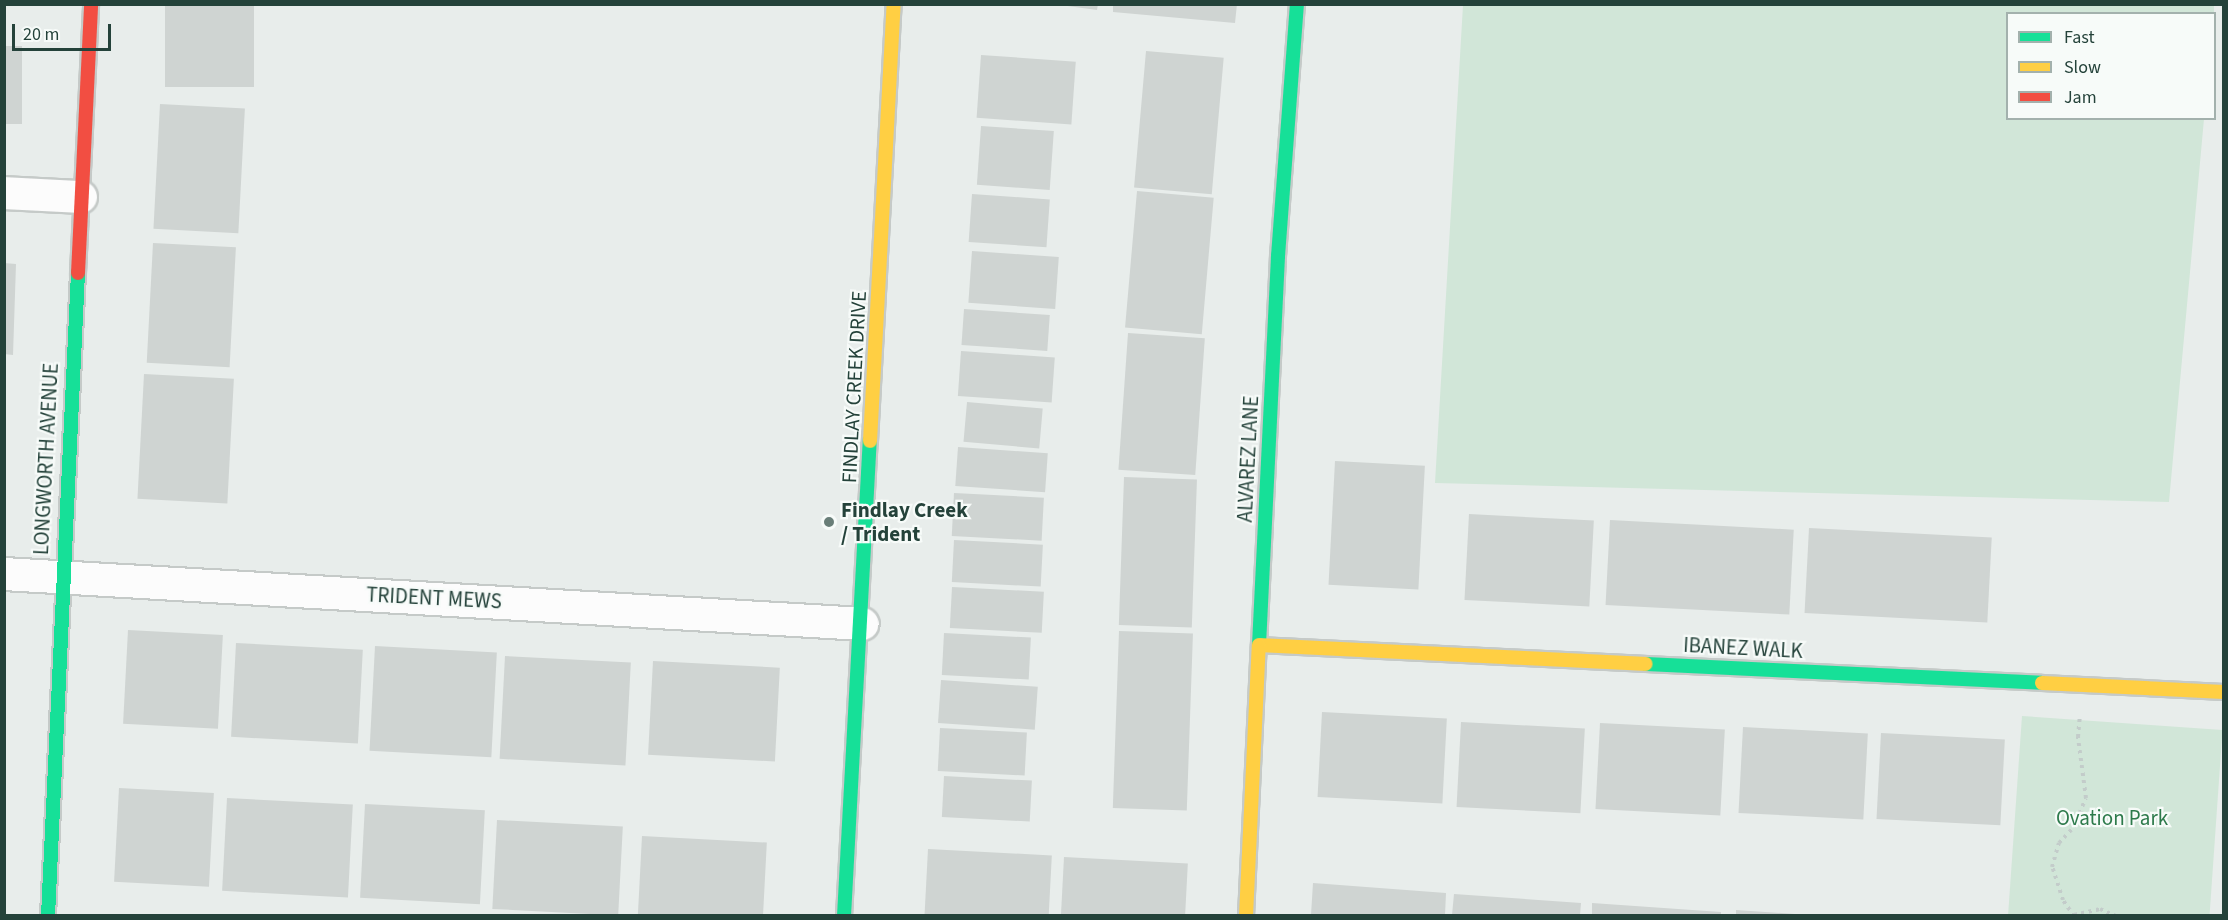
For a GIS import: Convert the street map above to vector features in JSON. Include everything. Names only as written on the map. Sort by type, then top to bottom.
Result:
[{"type":"street","name":"LONGWORTH AVENUE","points":[[48,915],[61,576],[91,4]]},
{"type":"street","name":"FINDLAY CREEK DRIVE","points":[[844,915],[863,624],[894,4]]},
{"type":"street","name":"ALVAREZ LANE","points":[[1246,915],[1278,256],[1297,4]]},
{"type":"street","points":[[4,193],[81,197]]},
{"type":"street","name":"TRIDENT MEWS","points":[[4,574],[863,624]]},
{"type":"street","name":"IBANEZ WALK","points":[[1260,645],[2223,692]]},
{"type":"path","points":[[2081,685],[2078,737],[2086,798],[2074,827],[2059,843],[2052,867],[2063,900],[2074,915],[2100,909],[2116,915]]},
{"type":"green space","points":[[1463,5],[2214,5],[2214,12],[2006,12],[2006,120],[2204,120],[2169,502],[1435,483]]},
{"type":"green space","name":"Ovation Park","points":[[2022,716],[2223,730],[2210,916],[2008,915]]},
{"type":"building","points":[[165,4],[254,4],[254,87],[165,87]]},
{"type":"building","points":[[1053,4],[1098,4],[1097,10]]},
{"type":"building","points":[[1113,4],[1237,4],[1235,23],[1113,12]]},
{"type":"building","points":[[4,46],[22,46],[22,124],[4,124]]},
{"type":"building","points":[[1146,51],[1224,58],[1212,194],[1134,187]]},
{"type":"building","points":[[981,55],[1076,62],[1071,124],[977,118]]},
{"type":"building","points":[[160,104],[245,108],[238,233],[153,229]]},
{"type":"building","points":[[981,126],[1054,131],[1050,190],[977,185]]},
{"type":"building","points":[[1137,191],[1214,198],[1202,334],[1125,327]]},
{"type":"building","points":[[972,194],[1050,199],[1046,247],[969,242]]},
{"type":"building","points":[[153,243],[236,247],[230,367],[147,363]]},
{"type":"building","points":[[972,251],[1059,257],[1055,309],[968,303]]},
{"type":"building","points":[[4,263],[16,264],[13,355],[4,354]]},
{"type":"building","points":[[964,309],[1050,315],[1047,351],[961,345]]},
{"type":"building","points":[[1128,333],[1205,338],[1195,475],[1118,470]]},
{"type":"building","points":[[961,351],[1055,358],[1052,402],[958,396]]},
{"type":"building","points":[[144,374],[234,379],[227,504],[137,499]]},
{"type":"building","points":[[967,402],[1043,409],[1039,448],[964,442]]},
{"type":"building","points":[[958,447],[1048,453],[1045,492],[955,486]]},
{"type":"building","points":[[1335,461],[1425,466],[1418,590],[1329,585]]},
{"type":"building","points":[[1124,477],[1197,480],[1192,627],[1119,625]]},
{"type":"building","points":[[954,493],[1044,498],[1042,541],[952,536]]},
{"type":"building","points":[[1469,514],[1594,521],[1589,606],[1464,600]]},
{"type":"building","points":[[1610,520],[1794,530],[1789,615],[1606,605]]},
{"type":"building","points":[[1809,528],[1992,538],[1987,622],[1805,613]]},
{"type":"building","points":[[954,540],[1043,545],[1041,587],[952,582]]},
{"type":"building","points":[[952,587],[1044,592],[1042,633],[950,628]]},
{"type":"building","points":[[128,630],[223,635],[218,729],[123,724]]},
{"type":"building","points":[[1119,631],[1193,634],[1187,810],[1113,808]]},
{"type":"building","points":[[944,633],[1031,638],[1029,679],[942,675]]},
{"type":"building","points":[[236,643],[363,650],[358,744],[231,737]]},
{"type":"building","points":[[375,646],[497,652],[491,757],[370,751]]},
{"type":"building","points":[[505,656],[631,663],[625,765],[500,759]]},
{"type":"building","points":[[653,661],[780,668],[775,762],[648,755]]},
{"type":"building","points":[[941,680],[1038,687],[1035,730],[938,723]]},
{"type":"building","points":[[1322,712],[1447,719],[1442,803],[1318,797]]},
{"type":"building","points":[[1461,722],[1585,728],[1580,813],[1457,807]]},
{"type":"building","points":[[1600,723],[1725,730],[1720,815],[1595,809]]},
{"type":"building","points":[[1743,727],[1868,734],[1863,819],[1738,813]]},
{"type":"building","points":[[940,728],[1027,733],[1025,775],[938,771]]},
{"type":"building","points":[[1881,733],[2005,739],[2000,825],[1876,819]]},
{"type":"building","points":[[944,776],[1032,781],[1030,822],[942,817]]},
{"type":"building","points":[[119,788],[214,793],[209,887],[114,882]]},
{"type":"building","points":[[227,798],[353,805],[348,897],[222,891]]},
{"type":"building","points":[[365,804],[485,810],[480,904],[360,898]]},
{"type":"building","points":[[497,820],[623,827],[618,915],[492,909]]},
{"type":"building","points":[[642,836],[767,843],[763,916],[638,915]]},
{"type":"building","points":[[928,849],[1052,855],[1049,916],[925,915]]},
{"type":"building","points":[[1064,857],[1188,863],[1185,916],[1061,915]]},
{"type":"building","points":[[1313,883],[1446,893],[1445,915],[1311,915]]},
{"type":"building","points":[[1454,894],[1581,903],[1580,915],[1452,915]]},
{"type":"building","points":[[1592,903],[1721,912],[1721,915],[1592,915]]},
{"type":"building","points":[[1736,910],[1795,914],[1795,915],[1736,915]]},
{"type":"traffic: fast","points":[[1259,645],[1278,256],[1297,4]]},
{"type":"traffic: fast","points":[[48,916],[78,273]]},
{"type":"traffic: fast","points":[[844,916],[870,441]]},
{"type":"traffic: fast","points":[[1646,664],[2042,683]]},
{"type":"traffic: slow","points":[[870,441],[894,4]]},
{"type":"traffic: slow","points":[[1246,916],[1259,645]]},
{"type":"traffic: slow","points":[[1260,645],[1646,664]]},
{"type":"traffic: slow","points":[[2042,683],[2224,692]]},
{"type":"traffic: jam","points":[[78,273],[91,4]]},
{"type":"place","name":"Findlay Creek / Trident","points":[[829,522]]}]
